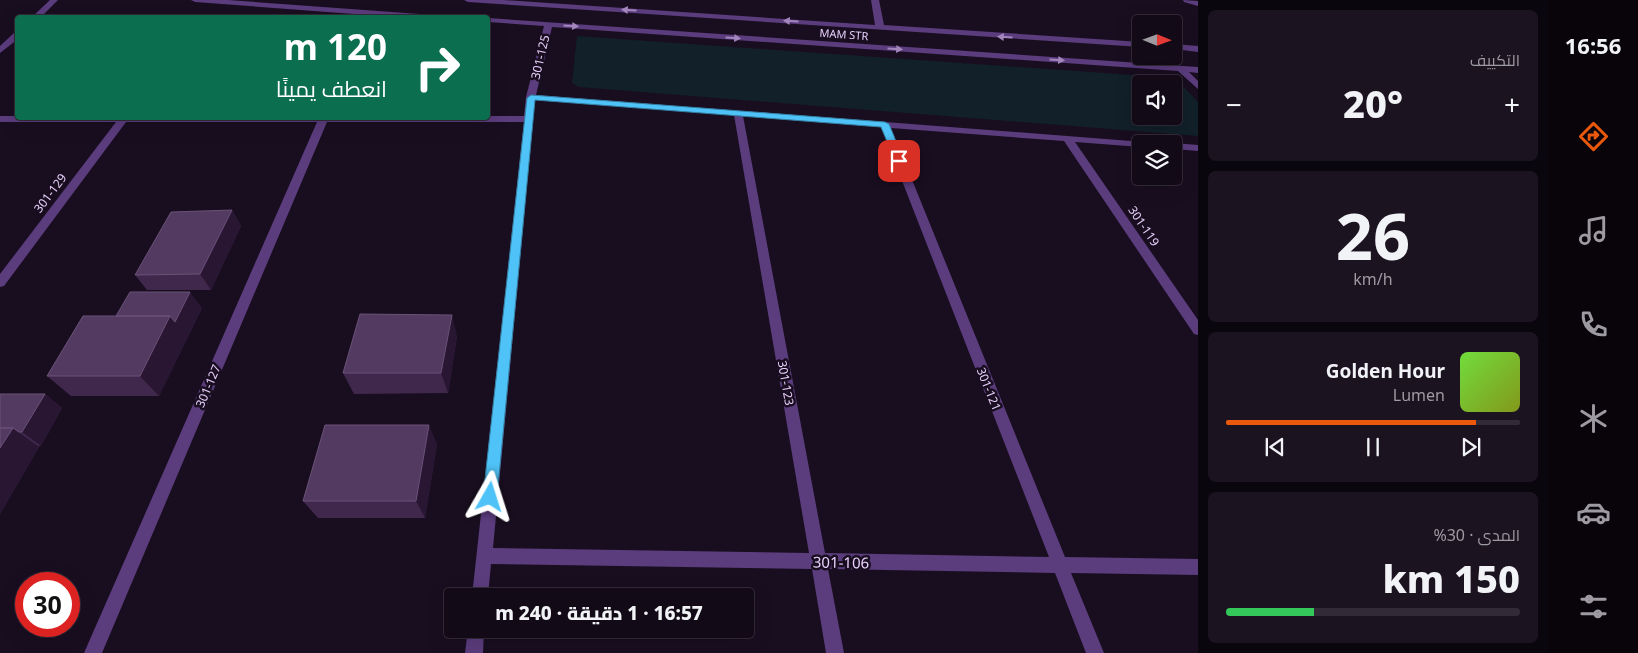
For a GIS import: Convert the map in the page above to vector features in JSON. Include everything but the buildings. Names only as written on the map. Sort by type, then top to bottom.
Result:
[{"type":"street","points":[[39,15],[54,0]]},
{"type":"street","points":[[195,0],[405,15]]},
{"type":"street","name":"MAM STR","points":[[468,0],[677,10],[880,28],[1132,44]]},
{"type":"street","points":[[875,0],[880,28]]},
{"type":"street","points":[[1187,0],[1198,4]]},
{"type":"street","name":"MAM STR","points":[[490,20],[1198,70]]},
{"type":"street","name":"301-125","points":[[481,588],[531,98],[548,24]]},
{"type":"street","points":[[987,36],[998,56]]},
{"type":"street","points":[[0,50],[15,37]]},
{"type":"street","points":[[1182,48],[1198,49]]},
{"type":"street","points":[[1181,69],[1198,86]]},
{"type":"street","points":[[531,98],[1132,143]]},
{"type":"street","name":"301-123","points":[[738,113],[836,653]]},
{"type":"street","points":[[0,119],[15,119]]},
{"type":"street","points":[[490,119],[529,119]]},
{"type":"street","name":"301-129","points":[[0,283],[122,120]]},
{"type":"street","name":"301-127","points":[[93,653],[323,120]]},
{"type":"street","name":"301-121","points":[[885,124],[1095,653]]},
{"type":"street","name":"301-119","points":[[1067,138],[1198,330]]},
{"type":"street","points":[[1182,147],[1198,148]]},
{"type":"street","name":"301-106","points":[[484,556],[1198,568]]},
{"type":"street","points":[[474,653],[475,638]]},
{"type":"shaded area","points":[[577,36],[1132,75],[1132,125],[1182,125],[1182,85],[1198,102],[1198,136],[579,87],[572,83]]},
{"type":"route","points":[[490,497],[531,98],[885,124],[899,161]]}]
